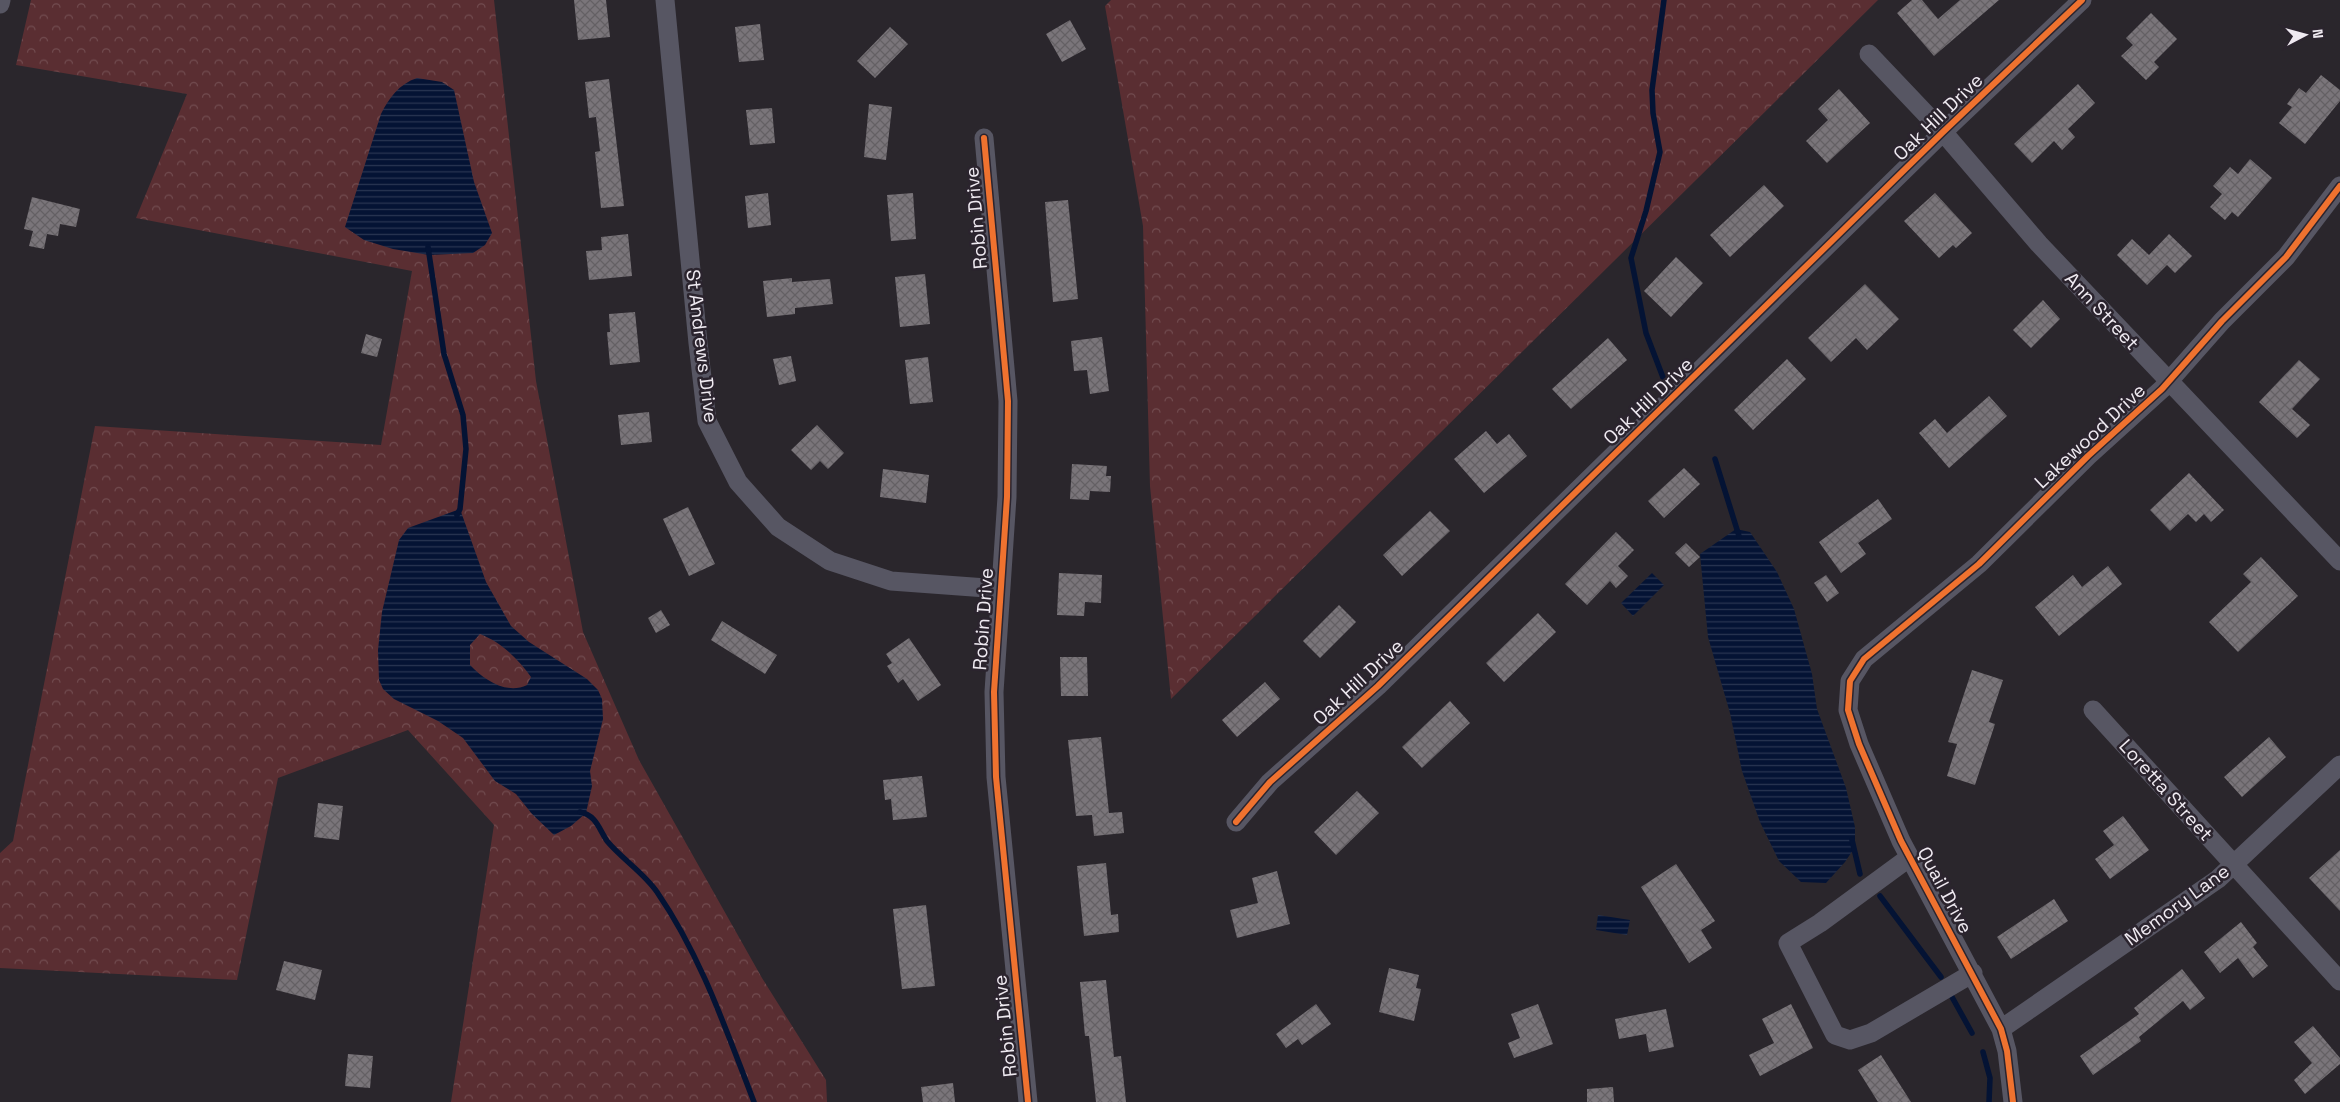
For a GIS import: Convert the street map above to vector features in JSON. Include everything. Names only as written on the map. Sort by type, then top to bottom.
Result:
[{"type":"street","points":[[0,4],[1,0]]},
{"type":"street","name":"St Andrews Drive","points":[[666,0],[707,420],[738,482],[778,527],[830,561],[891,581],[1000,589]]},
{"type":"street","name":"Oak Hill Drive","points":[[1236,822],[1270,782],[1378,686],[1943,132],[2082,0]]},
{"type":"street","name":"Ann Street","points":[[1870,54],[1943,132],[2039,244],[2340,561]]},
{"type":"street","name":"Robin Drive","points":[[984,138],[1008,400],[1007,497],[994,692],[996,777],[1028,1102]]},
{"type":"street","name":"Lakewood Drive","points":[[1848,692],[1850,681],[1864,659],[1979,564],[2088,456],[2168,382],[2222,321],[2286,256],[2340,186]]},
{"type":"street","name":"Quail Drive","points":[[1848,692],[1848,710],[1859,744],[1910,857],[2001,1029],[2007,1052],[2012,1102]]},
{"type":"street","name":"Loretta Street","points":[[2093,710],[2340,982]]},
{"type":"street","name":"Memory Lane","points":[[2001,1029],[2218,879],[2340,765]]},
{"type":"street","points":[[1910,857],[1820,923],[1788,943],[1835,1035],[1850,1040],[1871,1033],[1973,974]]},
{"type":"green space","points":[[31,0],[494,0],[536,381],[583,632],[639,760],[762,978],[826,1080],[827,1102],[451,1102],[494,825],[408,730],[278,778],[237,980],[0,968],[0,853],[13,841],[95,426],[381,445],[412,271],[136,218],[187,94],[16,65]]},
{"type":"green space","points":[[1111,0],[1878,0],[1171,699],[1150,486],[1143,226],[1105,6]]},
{"type":"water","points":[[417,78],[442,82],[454,90],[474,182],[492,233],[485,245],[473,253],[429,255],[393,249],[364,240],[345,227],[381,114],[395,92]]},
{"type":"water","points":[[460,509],[486,582],[511,626],[529,642],[587,679],[598,690],[602,699],[603,719],[590,771],[592,786],[586,813],[571,826],[554,835],[532,814],[516,794],[495,781],[463,738],[438,721],[394,699],[383,689],[379,680],[378,650],[382,612],[399,540],[408,528]],"holes":[[[480,634],[488,637],[515,658],[526,670],[531,677],[527,685],[519,688],[504,687],[489,681],[470,665],[470,645]]]},
{"type":"water","points":[[1736,529],[1750,532],[1777,572],[1794,609],[1812,674],[1817,709],[1846,788],[1855,827],[1855,847],[1845,862],[1826,883],[1801,882],[1779,861],[1760,822],[1742,771],[1730,713],[1708,637],[1700,554]]},
{"type":"water","points":[[1652,573],[1664,585],[1633,616],[1621,603]]},
{"type":"water","points":[[1598,915],[1630,920],[1627,935],[1596,930]]},
{"type":"building","points":[[574,0],[606,0],[610,37],[578,40]]},
{"type":"building","points":[[1912,0],[1922,0],[1938,19],[1960,0],[1999,0],[1934,56],[1897,13]]},
{"type":"building","points":[[2151,13],[2177,39],[2154,62],[2159,67],[2146,80],[2121,56],[2133,45],[2126,38]]},
{"type":"building","points":[[1070,20],[1086,49],[1062,62],[1046,34]]},
{"type":"building","points":[[760,24],[764,60],[739,62],[735,27]]},
{"type":"building","points":[[890,27],[908,44],[875,78],[857,61]]},
{"type":"building","points":[[2321,75],[2340,90],[2340,101],[2305,144],[2279,123],[2292,107],[2287,104],[2299,88],[2306,93]]},
{"type":"building","points":[[609,79],[624,206],[601,208],[595,152],[600,151],[596,117],[589,118],[585,82]]},
{"type":"building","points":[[2078,84],[2095,103],[2068,129],[2075,137],[2062,150],[2054,141],[2032,163],[2014,144]]},
{"type":"building","points":[[1839,89],[1870,123],[1827,163],[1806,141],[1828,120],[1818,109]]},
{"type":"building","points":[[869,104],[892,107],[886,160],[864,157]]},
{"type":"building","points":[[772,108],[775,143],[750,145],[746,110]]},
{"type":"building","points":[[2250,159],[2272,178],[2238,217],[2232,212],[2225,220],[2210,207],[2222,194],[2213,186],[2230,167],[2238,174]]},
{"type":"building","points":[[1764,185],[1784,206],[1730,257],[1710,235]]},
{"type":"building","points":[[768,193],[771,225],[748,228],[745,196]]},
{"type":"building","points":[[913,193],[916,239],[891,241],[887,195]]},
{"type":"building","points":[[1935,193],[1972,233],[1956,248],[1953,245],[1939,258],[1904,221]]},
{"type":"building","points":[[32,197],[80,209],[76,227],[60,224],[58,236],[47,234],[44,249],[29,246],[33,231],[24,229]]},
{"type":"building","points":[[1068,200],[1078,299],[1053,302],[1045,202]]},
{"type":"building","points":[[628,234],[632,276],[589,280],[586,251],[602,250],[601,237]]},
{"type":"building","points":[[2169,234],[2192,256],[2175,273],[2167,265],[2147,285],[2117,255],[2132,239],[2149,255]]},
{"type":"building","points":[[1676,257],[1703,283],[1671,317],[1644,291]]},
{"type":"building","points":[[925,274],[930,324],[900,327],[895,277]]},
{"type":"building","points":[[792,278],[792,282],[830,279],[833,304],[795,308],[795,314],[767,317],[763,281]]},
{"type":"building","points":[[1865,284],[1899,319],[1867,350],[1856,338],[1831,362],[1808,338]]},
{"type":"building","points":[[2043,300],[2060,319],[2031,348],[2013,330]]},
{"type":"building","points":[[635,312],[640,362],[610,365],[607,332],[610,332],[609,314]]},
{"type":"building","points":[[366,334],[382,339],[377,357],[361,353]]},
{"type":"building","points":[[1102,337],[1109,391],[1090,394],[1087,370],[1074,371],[1071,341]]},
{"type":"building","points":[[1608,338],[1627,360],[1571,409],[1552,389]]},
{"type":"building","points":[[791,356],[796,381],[779,385],[773,359]]},
{"type":"building","points":[[928,357],[933,402],[910,404],[905,360]]},
{"type":"building","points":[[1787,359],[1806,379],[1753,430],[1734,410]]},
{"type":"building","points":[[2299,360],[2320,379],[2292,409],[2310,425],[2297,438],[2259,402]]},
{"type":"building","points":[[1989,396],[2007,416],[1949,468],[1919,433],[1935,419],[1947,433]]},
{"type":"building","points":[[649,412],[652,442],[621,445],[618,415]]},
{"type":"building","points":[[817,425],[844,453],[828,469],[820,461],[811,470],[791,450]]},
{"type":"building","points":[[1486,431],[1497,444],[1509,434],[1527,456],[1484,493],[1454,459]]},
{"type":"building","points":[[1072,464],[1107,466],[1106,476],[1111,476],[1110,492],[1090,491],[1089,500],[1070,499]]},
{"type":"building","points":[[1684,468],[1700,484],[1664,518],[1648,501]]},
{"type":"building","points":[[883,469],[929,475],[926,503],[880,497]]},
{"type":"building","points":[[2189,473],[2224,510],[2211,522],[2204,514],[2196,522],[2188,514],[2170,531],[2150,510]]},
{"type":"building","points":[[1878,499],[1892,519],[1858,543],[1866,554],[1841,573],[1819,542]]},
{"type":"building","points":[[688,507],[715,564],[689,576],[663,519]]},
{"type":"building","points":[[1430,511],[1450,531],[1402,576],[1383,555]]},
{"type":"building","points":[[1616,532],[1634,550],[1618,566],[1628,576],[1616,588],[1610,581],[1587,605],[1565,584]]},
{"type":"building","points":[[1686,543],[1700,557],[1689,567],[1675,553]]},
{"type":"building","points":[[2261,557],[2298,596],[2238,652],[2209,622],[2251,582],[2243,574]]},
{"type":"building","points":[[2108,566],[2122,584],[2059,636],[2035,607],[2073,575],[2082,587]]},
{"type":"building","points":[[1059,573],[1102,575],[1101,603],[1085,602],[1084,616],[1057,615]]},
{"type":"building","points":[[1826,575],[1839,593],[1827,602],[1814,583]]},
{"type":"building","points":[[1339,605],[1356,622],[1320,658],[1303,641]]},
{"type":"building","points":[[661,610],[670,625],[656,633],[648,618]]},
{"type":"building","points":[[1538,613],[1556,632],[1504,682],[1486,663]]},
{"type":"building","points":[[722,621],[777,655],[765,674],[711,640]]},
{"type":"building","points":[[909,638],[941,685],[918,701],[903,679],[898,683],[887,666],[892,663],[886,654]]},
{"type":"building","points":[[1060,657],[1087,657],[1088,696],[1061,696]]},
{"type":"building","points":[[1972,670],[2003,680],[1989,722],[1995,724],[1975,785],[1947,776],[1957,744],[1948,742]]},
{"type":"building","points":[[1265,682],[1280,699],[1237,737],[1222,720]]},
{"type":"building","points":[[1450,701],[1470,723],[1422,768],[1402,747]]},
{"type":"building","points":[[1101,737],[1109,813],[1122,812],[1124,833],[1094,836],[1092,815],[1076,816],[1068,740]]},
{"type":"building","points":[[2269,737],[2286,757],[2242,797],[2224,777]]},
{"type":"building","points":[[922,776],[927,817],[893,820],[891,799],[885,800],[883,780]]},
{"type":"building","points":[[1357,791],[1379,813],[1336,855],[1314,832]]},
{"type":"building","points":[[318,803],[343,806],[339,840],[314,837]]},
{"type":"building","points":[[2123,816],[2149,850],[2110,879],[2095,859],[2114,845],[2103,831]]},
{"type":"building","points":[[2340,850],[2340,911],[2309,878]]},
{"type":"building","points":[[1106,863],[1111,915],[1118,914],[1119,932],[1084,936],[1077,866]]},
{"type":"building","points":[[1676,864],[1715,921],[1701,930],[1712,948],[1689,963],[1641,887]]},
{"type":"building","points":[[1277,871],[1290,924],[1237,938],[1230,910],[1258,903],[1252,878]]},
{"type":"building","points":[[2054,899],[2068,921],[2011,959],[1997,937]]},
{"type":"building","points":[[926,905],[935,986],[902,989],[893,909]]},
{"type":"building","points":[[2241,922],[2257,943],[2253,947],[2268,966],[2253,978],[2238,958],[2220,973],[2204,952]]},
{"type":"building","points":[[284,961],[322,970],[315,1000],[276,990]]},
{"type":"building","points":[[1389,968],[1419,975],[1416,988],[1421,989],[1414,1021],[1379,1012]]},
{"type":"building","points":[[2182,969],[2205,998],[2190,1010],[2183,1001],[2139,1037],[2141,1041],[2093,1075],[2080,1056],[2139,1014],[2134,1008]]},
{"type":"building","points":[[1106,980],[1114,1057],[1121,1056],[1126,1102],[1096,1102],[1089,1036],[1085,1036],[1080,982]]},
{"type":"building","points":[[1316,1004],[1331,1024],[1302,1045],[1298,1039],[1286,1048],[1276,1034]]},
{"type":"building","points":[[1538,1004],[1553,1044],[1514,1058],[1508,1043],[1520,1038],[1511,1014]]},
{"type":"building","points":[[1791,1004],[1813,1048],[1760,1076],[1749,1055],[1774,1043],[1762,1019]]},
{"type":"building","points":[[1666,1009],[1674,1047],[1649,1052],[1646,1034],[1619,1039],[1615,1019]]},
{"type":"building","points":[[2313,1026],[2340,1058],[2340,1064],[2305,1094],[2294,1080],[2312,1063],[2294,1042]]},
{"type":"building","points":[[348,1054],[373,1056],[370,1088],[345,1086]]},
{"type":"building","points":[[1881,1055],[1911,1102],[1878,1102],[1858,1070]]},
{"type":"building","points":[[953,1083],[955,1102],[923,1102],[921,1087]]},
{"type":"building","points":[[1613,1087],[1614,1102],[1587,1102],[1587,1089]]},
{"type":"waterway","points":[[1664,0],[1652,90],[1653,113],[1660,152],[1646,211],[1631,258],[1646,333],[1664,380]]},
{"type":"waterway","points":[[428,247],[444,354],[463,415],[466,449],[460,509],[457,515]]},
{"type":"waterway","points":[[1715,459],[1739,536]]},
{"type":"waterway","points":[[580,812],[593,819],[607,841],[652,885],[673,916],[700,968],[723,1021],[754,1102]]},
{"type":"waterway","points":[[1852,840],[1860,874]]},
{"type":"waterway","points":[[1880,896],[1941,977]]},
{"type":"waterway","points":[[1952,997],[1972,1033]]},
{"type":"waterway","points":[[1983,1052],[1990,1078],[1989,1102]]},
{"type":"cycle path","points":[[1236,822],[1270,782],[1378,686],[1943,132],[2082,0]]},
{"type":"cycle path","points":[[984,138],[1008,401],[1007,497],[994,692],[996,777],[1028,1102]]},
{"type":"cycle path","points":[[2013,1102],[2007,1051],[2001,1029],[1901,841],[1859,744],[1848,710],[1850,681],[1864,659],[1979,564],[2088,456],[2162,389],[2222,321],[2286,257],[2340,186]]}]
